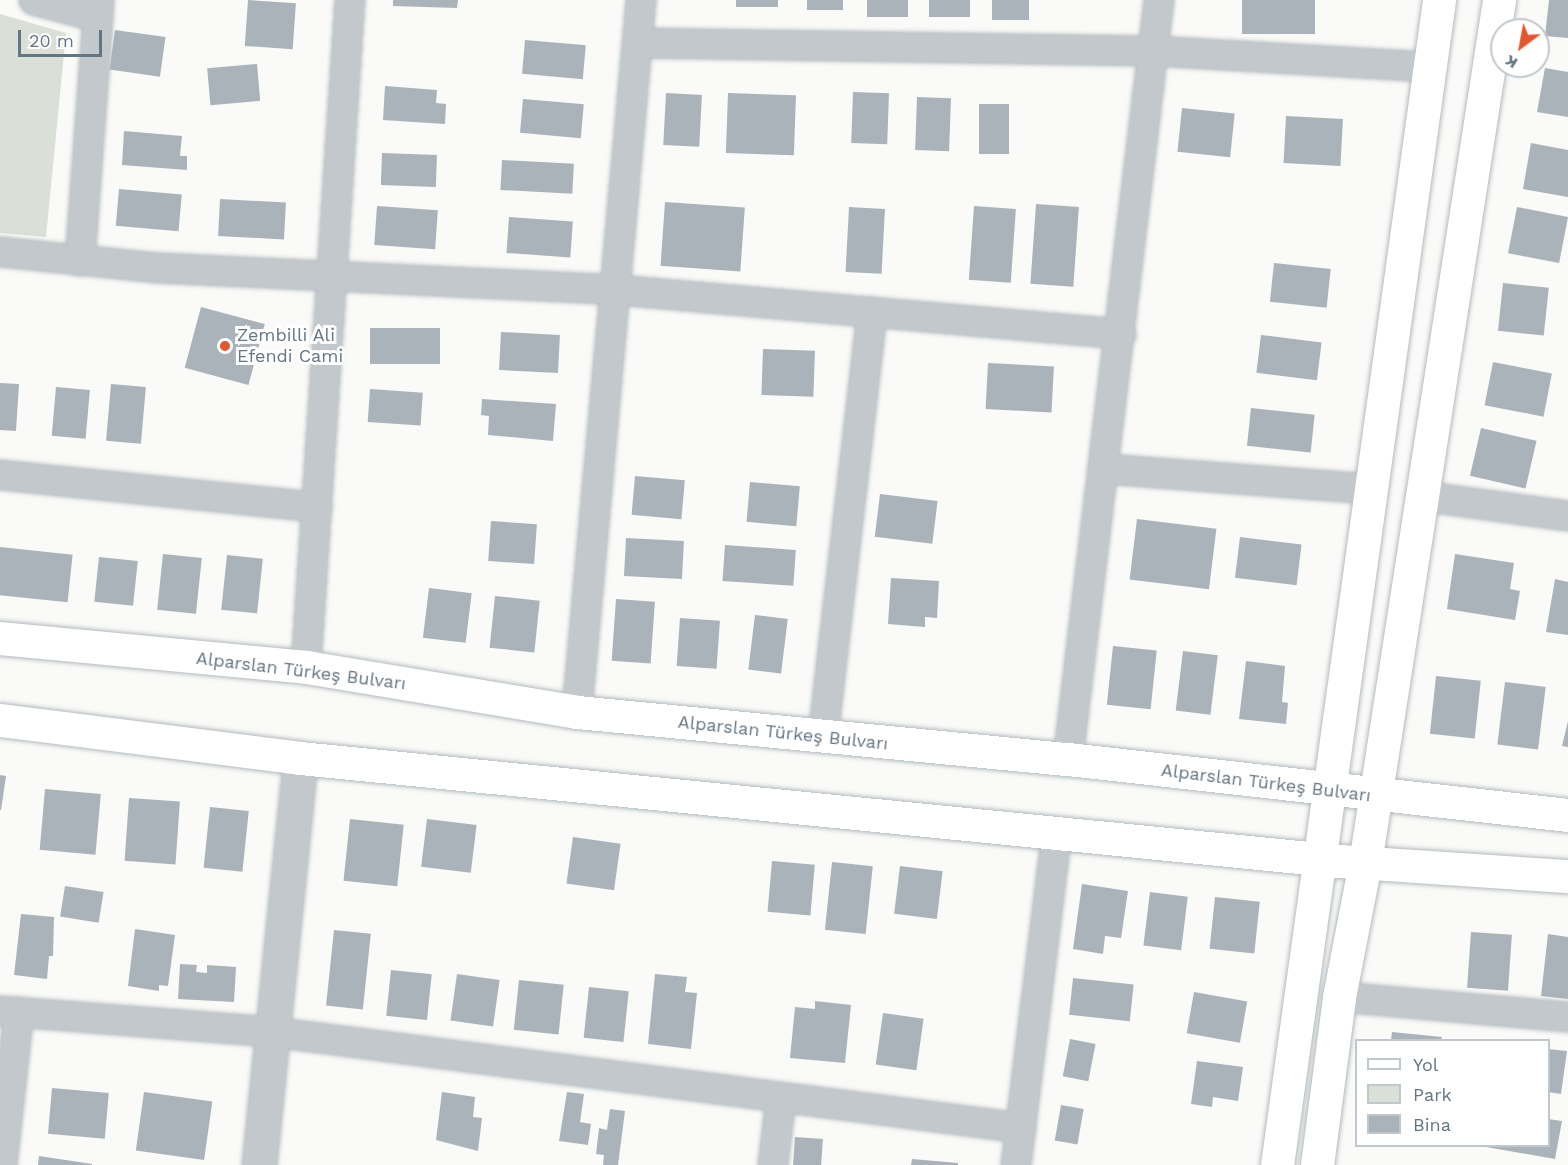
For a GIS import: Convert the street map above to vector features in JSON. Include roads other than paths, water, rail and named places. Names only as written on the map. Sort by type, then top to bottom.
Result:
[{"type":"main road","points":[[1277,1165],[1317,859],[1439,0]]},
{"type":"main road","points":[[1317,1165],[1339,997],[1376,797],[1420,496],[1499,0]]},
{"type":"main road","name":"Alparslan Türkeş Bulvarı","points":[[0,638],[306,668],[577,712],[1068,759],[1376,797],[1568,815]]},
{"type":"main road","points":[[0,720],[300,758],[1365,864],[1568,876]]},
{"type":"street","points":[[34,0],[98,8],[80,261]]},
{"type":"street","points":[[306,668],[350,0]]},
{"type":"street","points":[[577,712],[617,290],[641,0]]},
{"type":"street","points":[[1068,759],[1105,469],[1159,0]]},
{"type":"street","points":[[637,43],[1153,51],[1430,67]]},
{"type":"street","points":[[0,252],[80,261],[617,290],[1121,333]]},
{"type":"street","points":[[823,737],[872,312]]},
{"type":"street","points":[[1105,469],[1370,489]]},
{"type":"street","points":[[0,475],[317,507]]},
{"type":"street","points":[[1420,496],[1568,516]]},
{"type":"street","points":[[259,1165],[300,758]]},
{"type":"street","points":[[1016,1165],[1057,832]]},
{"type":"street","points":[[1339,997],[1568,1017]]},
{"type":"street","points":[[2,1165],[9,1011],[272,1032],[1020,1128]]},
{"type":"street","points":[[773,1165],[781,1098]]},
{"type":"place","name":"Zembilli Ali Efendi Cami","points":[[225,346]]}]
